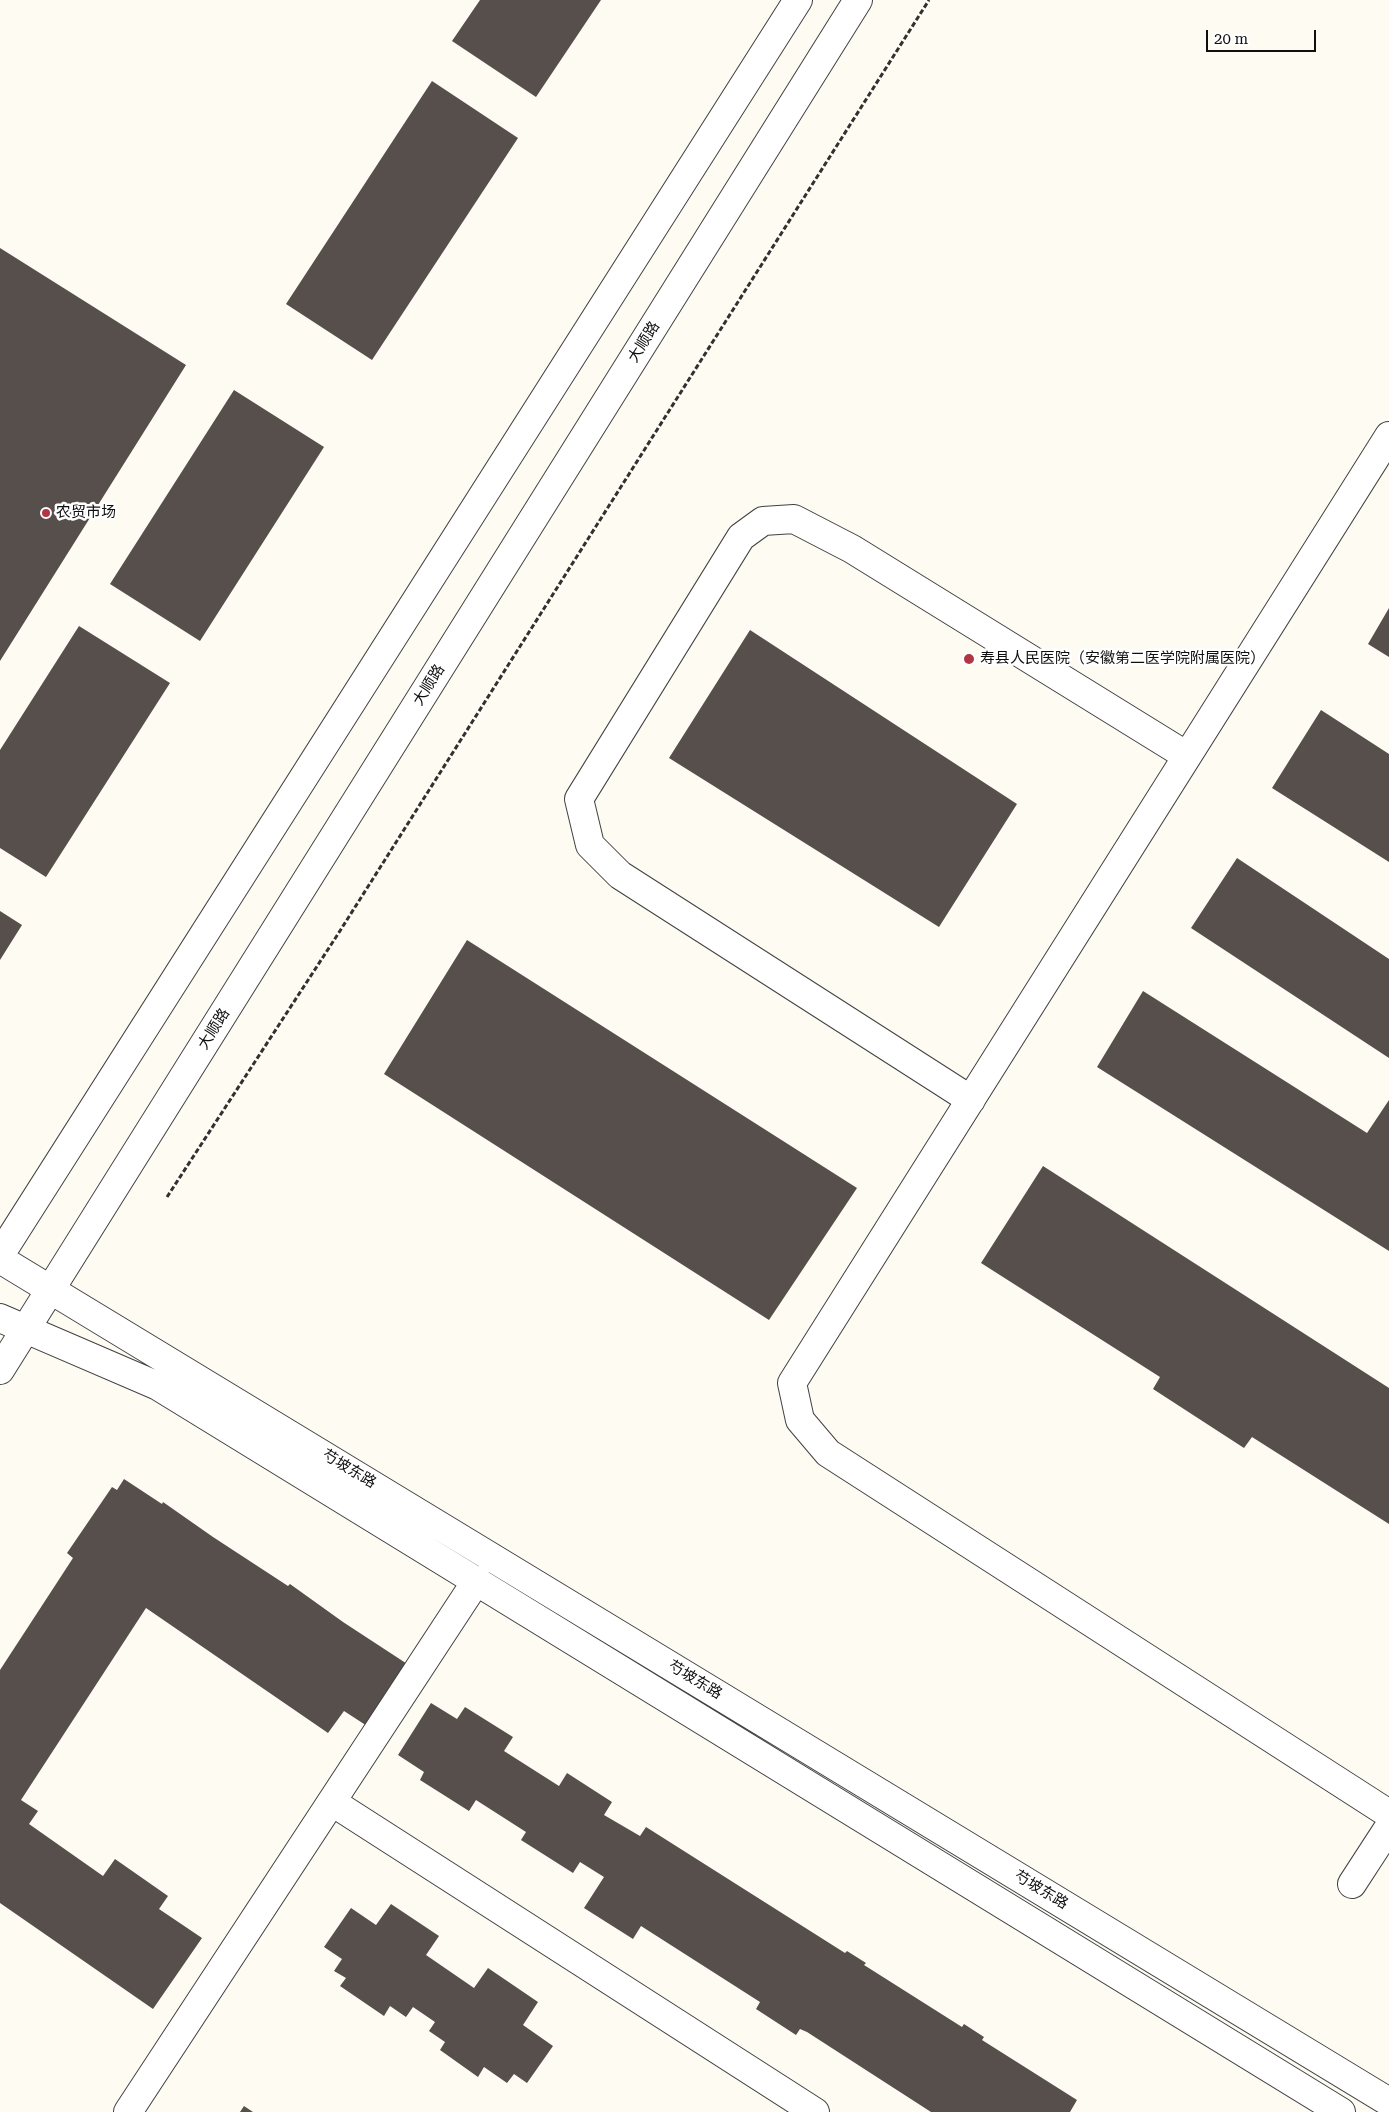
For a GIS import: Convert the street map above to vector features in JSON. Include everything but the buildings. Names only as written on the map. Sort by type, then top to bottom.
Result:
[{"type":"street","points":[[0,1255],[798,0]]},
{"type":"street","name":"大顺路","points":[[0,1370],[858,0]]},
{"type":"street","points":[[1389,436],[792,1383],[800,1420],[828,1453],[1389,1814]]},
{"type":"street","points":[[970,1100],[620,874],[590,845],[579,799],[741,537],[763,521],[794,519],[852,549],[1187,756]]},
{"type":"street","name":"芍坡东路","points":[[0,1259],[51,1288],[1389,2102]]},
{"type":"street","name":"芍坡东路","points":[[0,1318],[158,1386],[477,1580],[1341,2112]]},
{"type":"street","points":[[128,2112],[477,1580]]},
{"type":"street","points":[[332,1802],[815,2112]]},
{"type":"street","points":[[1352,1884],[1389,1827]]},
{"type":"path","points":[[167,1197],[343,926],[929,0]]},
{"type":"place","name":"农贸市场","points":[[46,513]]},
{"type":"place","name":"寿县人民医院（安徽第二医学院附属医院）","points":[[969,659]]}]
